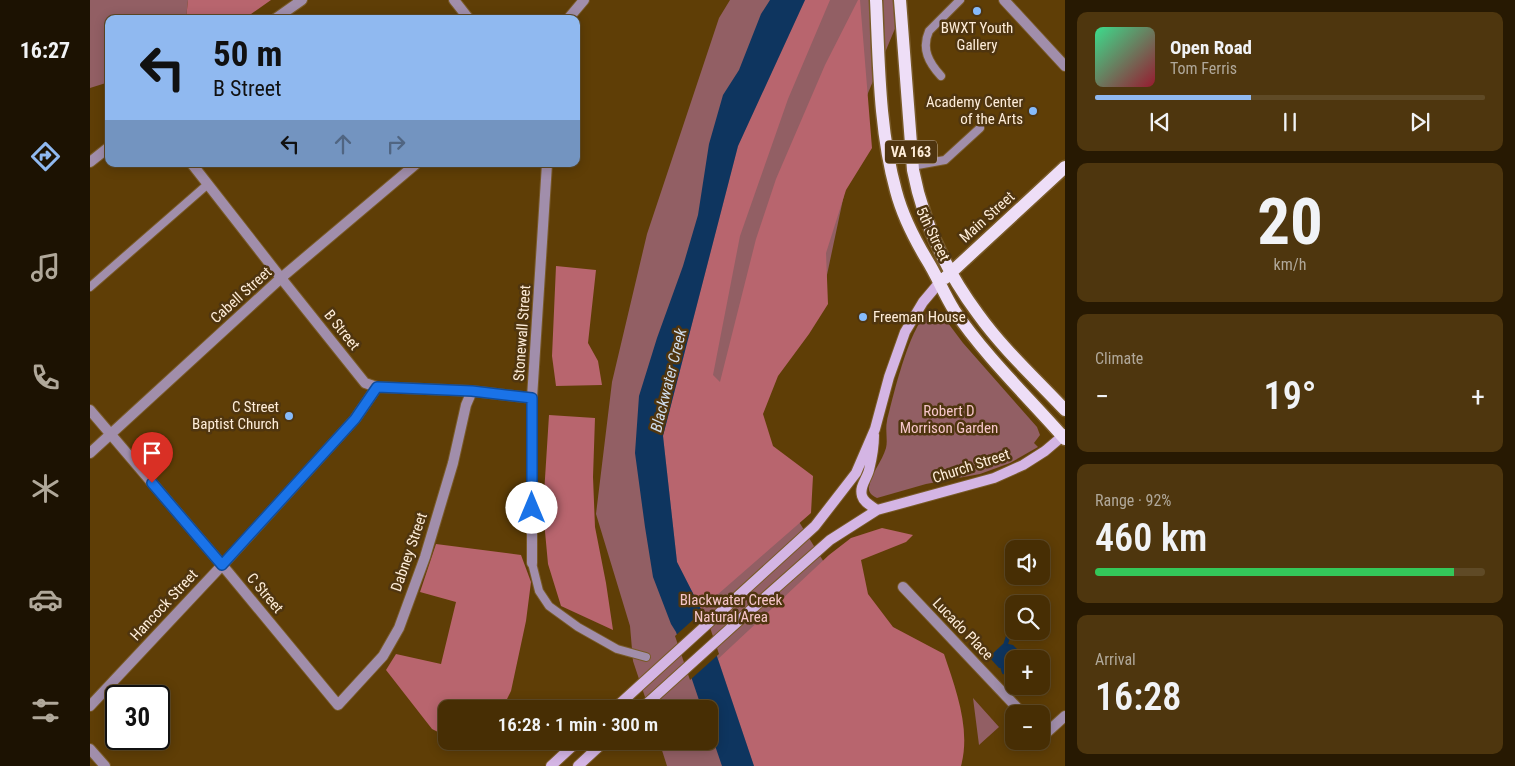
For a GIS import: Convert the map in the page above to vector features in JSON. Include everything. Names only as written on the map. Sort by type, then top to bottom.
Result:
[{"type":"main road","name":"5th Street","points":[[876,0],[885,140],[896,193],[923,255],[954,310],[995,362],[1064,436]]},
{"type":"main road","name":"5th Street","points":[[900,0],[912,166],[922,208],[950,273],[978,315],[996,337],[1065,410]]},
{"type":"main road","name":"Main Street","points":[[875,429],[889,377],[905,332],[923,302],[939,283],[1065,167]]},
{"type":"main road","points":[[875,429],[874,452],[869,473],[862,486],[862,496],[876,510]]},
{"type":"main road","points":[[624,700],[815,526],[856,472],[875,429]]},
{"type":"main road","name":"Church Street","points":[[651,700],[830,540],[876,510],[994,478],[1023,465],[1064,436]]},
{"type":"main road","points":[[551,766],[568,750]]},
{"type":"main road","points":[[578,766],[595,750]]},
{"type":"street","points":[[281,15],[302,0]]},
{"type":"street","points":[[454,0],[466,15]]},
{"type":"street","points":[[571,15],[584,0]]},
{"type":"street","points":[[1004,0],[1065,66]]},
{"type":"street","points":[[90,162],[105,150]]},
{"type":"street","name":"B Street","points":[[194,167],[365,383],[377,387]]},
{"type":"street","name":"Cabell Street","points":[[90,453],[281,278],[412,167]]},
{"type":"street","name":"Stonewall Street","points":[[532,564],[532,398],[547,167]]},
{"type":"street","points":[[377,387],[472,391],[532,398]]},
{"type":"street","name":"Hancock Street","points":[[90,706],[355,419],[377,387]]},
{"type":"street","name":"Dabney Street","points":[[338,705],[383,656],[398,628],[425,557],[453,463],[466,405],[472,391]]},
{"type":"street","name":"C Street","points":[[90,410],[338,705]]},
{"type":"street","name":"Lucado Place","points":[[902,588],[1015,705]]},
{"type":"street","points":[[1050,728],[1065,716]]},
{"type":"street","points":[[90,749],[105,766]]},
{"type":"lane","points":[[941,76],[927,56],[927,36],[929,31],[960,0]]},
{"type":"lane","points":[[912,166],[945,160],[980,128]]},
{"type":"lane","points":[[90,287],[208,184]]},
{"type":"lane","points":[[532,564],[539,590],[549,606],[578,627],[617,649],[646,658]]},
{"type":"green space","points":[[90,0],[188,0],[186,15],[105,15],[105,83],[90,88]]},
{"type":"green space","name":"Blackwater Creek Natural Area","points":[[730,0],[907,0],[863,105],[824,289],[771,349],[757,433],[780,491],[830,572],[844,766],[667,766],[662,750],[718,750],[718,700],[646,700],[633,661],[630,626],[596,514],[612,382],[647,234],[719,18]]},
{"type":"green space","name":"Robert D Morrison Garden","points":[[930,311],[932,316],[937,315],[945,319],[963,343],[1037,427],[1040,435],[1034,443],[1038,447],[1010,463],[980,474],[926,484],[877,498],[870,493],[869,487],[886,448],[887,421],[898,379],[916,330]]},
{"type":"green space","points":[[973,698],[999,727],[979,745]]},
{"type":"shaded area","points":[[188,0],[271,0],[250,15],[186,15]]},
{"type":"shaded area","points":[[805,0],[830,0],[788,99],[740,236],[713,375],[720,382],[756,239],[776,179],[825,65],[858,0],[860,0],[872,148],[846,190],[826,253],[828,304],[809,334],[778,376],[763,414],[773,446],[813,476],[811,513],[701,609],[677,562],[663,436],[738,146]]},
{"type":"shaded area","points":[[556,266],[596,270],[588,343],[598,361],[602,385],[556,386],[552,356]]},
{"type":"shaded area","points":[[549,415],[595,418],[593,477],[595,527],[613,630],[561,606],[548,564],[543,510]]},
{"type":"shaded area","points":[[882,528],[913,535],[906,542],[861,560],[868,594],[893,627],[944,654],[961,710],[964,752],[961,766],[754,766],[718,659],[829,555],[851,538]]},
{"type":"shaded area","points":[[436,544],[521,555],[531,582],[526,621],[511,691],[506,700],[438,700],[438,732],[432,729],[386,670],[396,654],[441,664],[456,602],[420,592]]},
{"type":"water","name":"Blackwater Creek","points":[[770,0],[805,0],[738,146],[663,436],[677,562],[701,609],[754,766],[722,766],[717,750],[718,700],[699,700],[676,632],[671,624],[653,577],[635,453],[639,396],[657,338],[683,266],[698,215],[709,144],[723,95],[739,70],[761,14]]},
{"type":"water","points":[[1004,643],[1013,645],[1018,650],[1005,650],[1005,669],[999,668],[989,657]]},
{"type":"pier","points":[[704,610],[719,654],[690,680],[675,636]]},
{"type":"place","name":"BWXT Youth Gallery","points":[[977,11]]},
{"type":"place","name":"Academy Center of the Arts","points":[[1033,111]]},
{"type":"place","name":"Freeman House","points":[[863,317]]},
{"type":"place","name":"C Street Baptist Church","points":[[289,416]]},
{"type":"route","points":[[152,483],[222,565],[355,419],[377,387],[472,391],[532,398],[532,508]]}]
